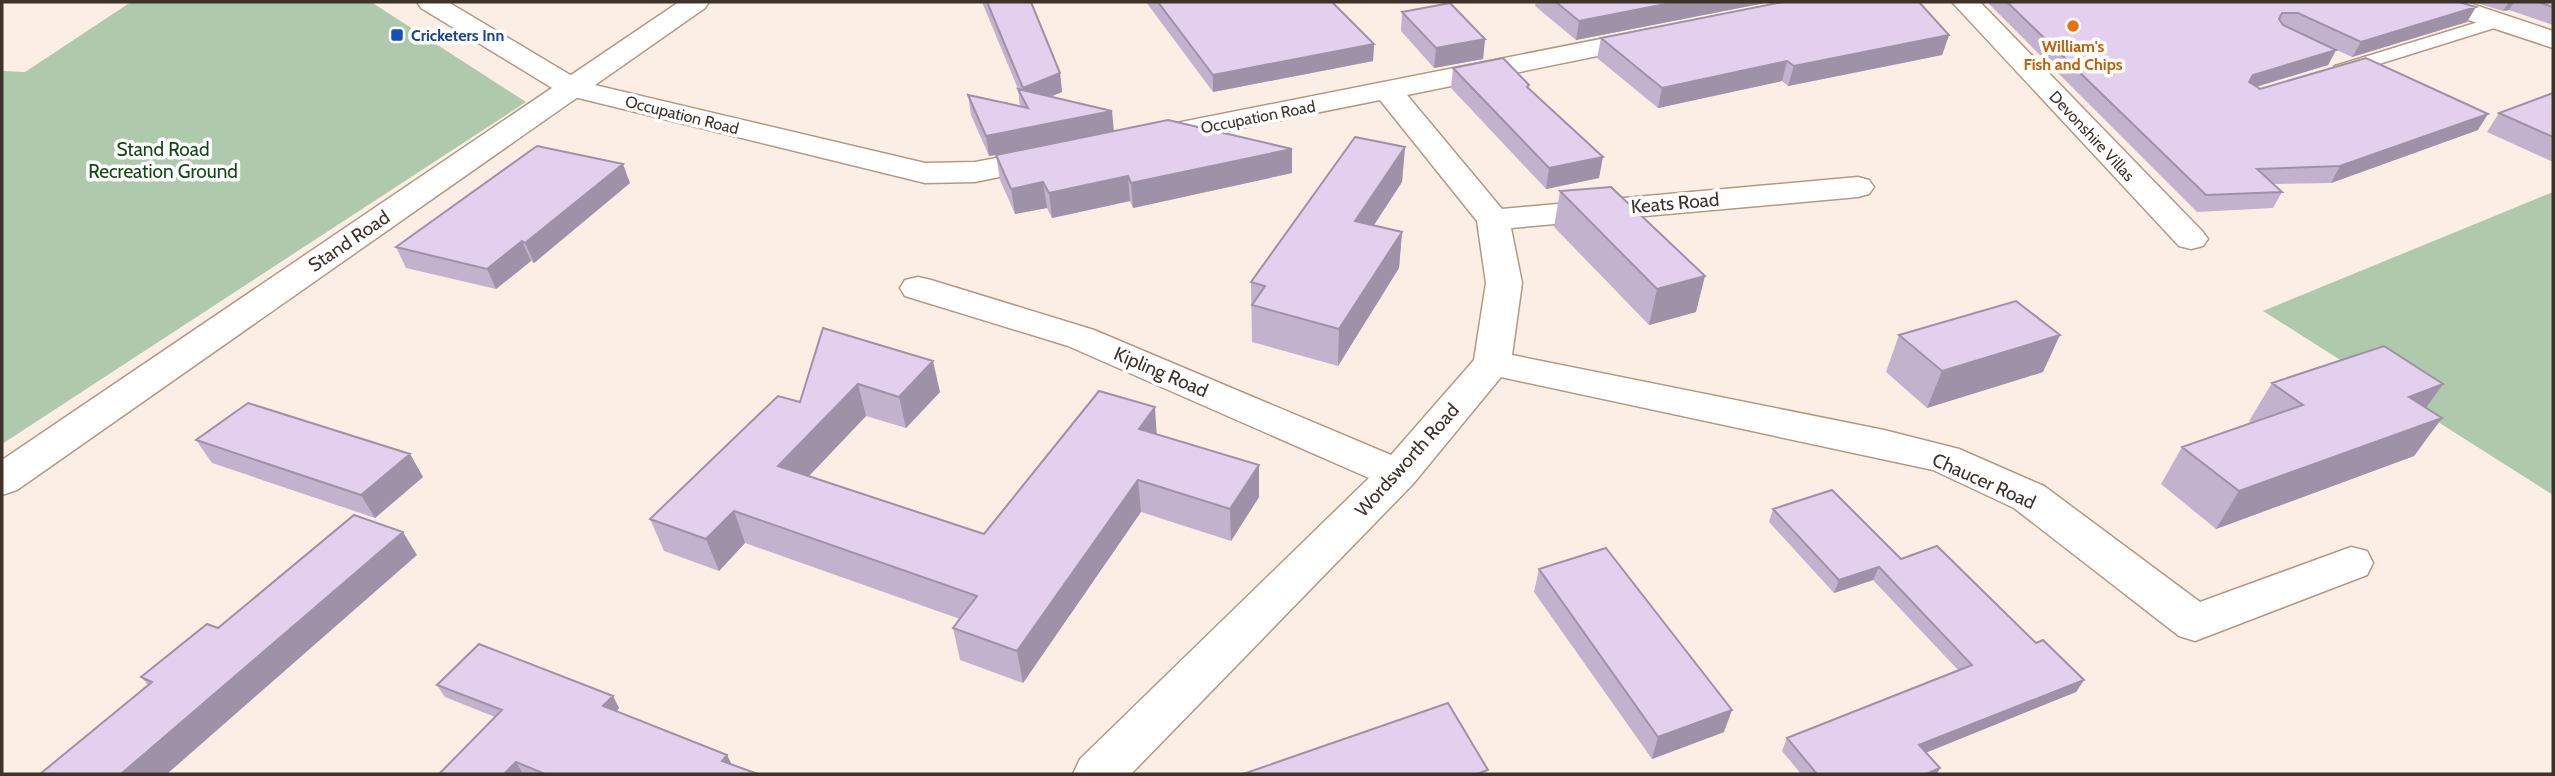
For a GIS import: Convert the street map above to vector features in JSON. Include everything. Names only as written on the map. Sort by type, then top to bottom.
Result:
[{"type":"street","name":"Occupation Road","points":[[430,2],[572,88],[925,173],[975,172],[1082,151]]},
{"type":"street","name":"Stand Road","points":[[2,480],[696,2]]},
{"type":"street","name":"Devonshire Villas","points":[[1965,2],[2191,239]]},
{"type":"street","points":[[2441,2],[2553,40]]},
{"type":"street","name":"Occupation Road","points":[[1122,143],[1672,32]]},
{"type":"street","points":[[1388,91],[1493,220],[1504,283],[1492,363]]},
{"type":"street","name":"Keats Road","points":[[1493,220],[1858,187]]},
{"type":"street","name":"Kipling Road","points":[[918,288],[1081,338],[1398,474]]},
{"type":"street","name":"Wordsworth Road","points":[[1098,774],[1398,474],[1492,363]]},
{"type":"street","name":"Chaucer Road","points":[[1492,363],[1945,459],[2029,497],[2195,623],[2351,563]]},
{"type":"lane","points":[[2328,65],[2352,66],[2497,21]]},
{"type":"green space","name":"Stand Road Recreation Ground","points":[[131,2],[371,2],[526,102],[2,444],[2,71],[25,72]]},
{"type":"green space","points":[[2553,192],[2553,495],[2263,311]]},
{"type":"building","points":[[987,2],[1031,2],[1060,73],[1023,88]]},
{"type":"building","points":[[1158,2],[1332,2],[1374,44],[1213,75]]},
{"type":"building","points":[[1556,2],[1676,2],[1579,21]]},
{"type":"building","points":[[1783,2],[1919,2],[1949,35],[1794,66],[1787,61],[1662,88],[1601,38]]},
{"type":"building","points":[[2007,2],[2459,2],[2476,7],[2361,42],[2298,13],[2282,13],[2279,19],[2283,25],[2336,50],[2253,75],[2249,82],[2260,89],[2366,58],[2488,114],[2340,166],[2257,169],[2282,192],[2206,195]]},
{"type":"building","points":[[2538,2],[2553,2],[2553,7]]},
{"type":"building","points":[[1450,3],[1485,39],[1436,48],[1402,12]]},
{"type":"building","points":[[1503,58],[1529,85],[1527,87],[1603,157],[1549,168],[1453,68]]},
{"type":"building","points":[[1018,89],[1112,111],[986,136],[968,95],[1028,108]]},
{"type":"building","points":[[2553,93],[2553,137],[2499,113]]},
{"type":"building","points":[[1168,120],[1292,149],[1131,183],[1128,176],[1049,193],[1043,182],[1011,189],[996,155]]},
{"type":"building","points":[[1355,137],[1405,147],[1355,221],[1402,232],[1339,329],[1252,305],[1265,286],[1251,282]]},
{"type":"building","points":[[537,146],[623,164],[525,243],[522,241],[487,269],[396,247]]},
{"type":"building","points":[[1611,187],[1705,276],[1657,289],[1560,191]]},
{"type":"building","points":[[2016,301],[2060,335],[1942,371],[1899,335]]},
{"type":"building","points":[[823,328],[933,361],[899,397],[858,384],[778,466],[984,534],[1099,391],[1155,407],[1139,429],[1259,465],[1230,509],[1138,480],[1017,651],[953,628],[977,596],[734,511],[706,539],[650,519],[778,396],[800,402]]},
{"type":"building","points":[[2384,346],[2443,384],[2409,397],[2442,418],[2239,491],[2182,447],[2303,405],[2272,383]]},
{"type":"building","points":[[248,403],[410,454],[361,495],[196,440]]},
{"type":"building","points":[[1832,490],[1901,559],[1937,546],[2036,643],[2043,640],[2084,680],[1919,745],[1940,768],[1926,774],[1817,774],[1787,738],[1972,665],[1879,567],[1839,580],[1773,509]]},
{"type":"building","points":[[354,515],[403,532],[121,774],[40,774],[152,682],[141,677],[207,624],[218,628]]},
{"type":"building","points":[[1606,548],[1732,710],[1658,737],[1539,569]]},
{"type":"building","points":[[479,644],[613,696],[603,706],[727,755],[722,761],[758,774],[545,774],[516,762],[504,774],[439,774],[502,710],[437,685]]},
{"type":"building","points":[[1448,703],[1488,770],[1477,774],[1243,774]]},
{"type":"place","name":"William's Fish and Chips","points":[[2073,26]]},
{"type":"place","name":"Cricketers Inn","points":[[397,35]]}]
